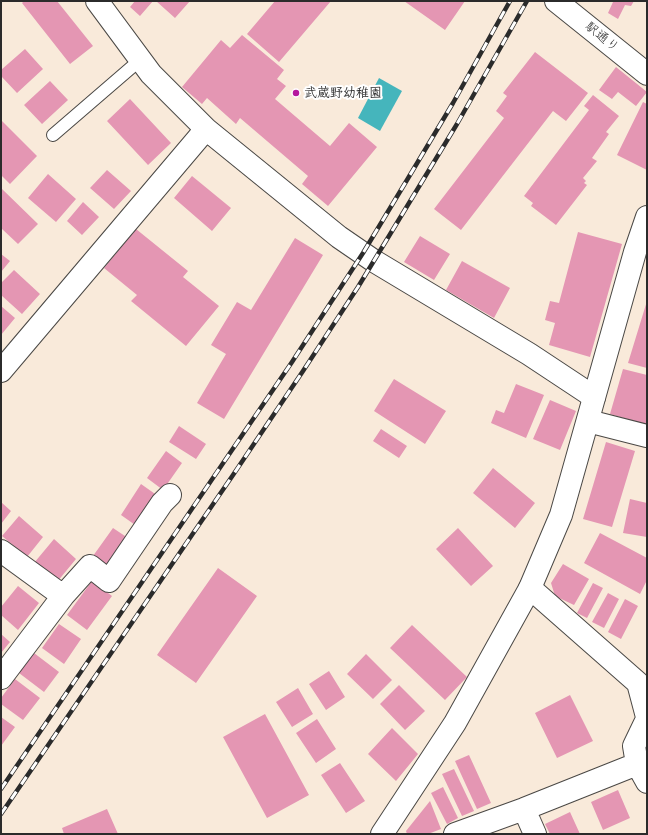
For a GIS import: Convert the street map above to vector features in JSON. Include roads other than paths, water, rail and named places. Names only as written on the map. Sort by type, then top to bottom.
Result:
[{"type":"street","points":[[97,1],[151,74],[206,129],[339,237],[374,261],[529,354],[594,397]]},
{"type":"street","name":"駅通り","points":[[556,1],[647,74]]},
{"type":"street","points":[[1,371],[206,129]]},
{"type":"street","points":[[382,834],[455,723],[530,588],[561,515],[635,252],[647,218]]},
{"type":"street","points":[[588,421],[647,436]]},
{"type":"street","points":[[1,678],[63,596],[90,566],[108,581],[162,503],[170,495]]},
{"type":"street","points":[[1,551],[63,596]]},
{"type":"street","points":[[455,834],[524,809],[642,773],[634,746],[647,718],[638,683],[530,588]]},
{"type":"street","points":[[524,809],[535,834]]},
{"type":"lane","points":[[53,134],[140,60]]},
{"type":"water","points":[[379,78],[402,91],[380,131],[358,118]]},
{"type":"railway","points":[[1,789],[292,362],[363,253],[453,103],[510,1]]},
{"type":"railway","points":[[1,814],[233,475],[358,287],[457,124],[527,1]]},
{"type":"place","name":"武蔵野幼稚園","points":[[296,93]]}]
